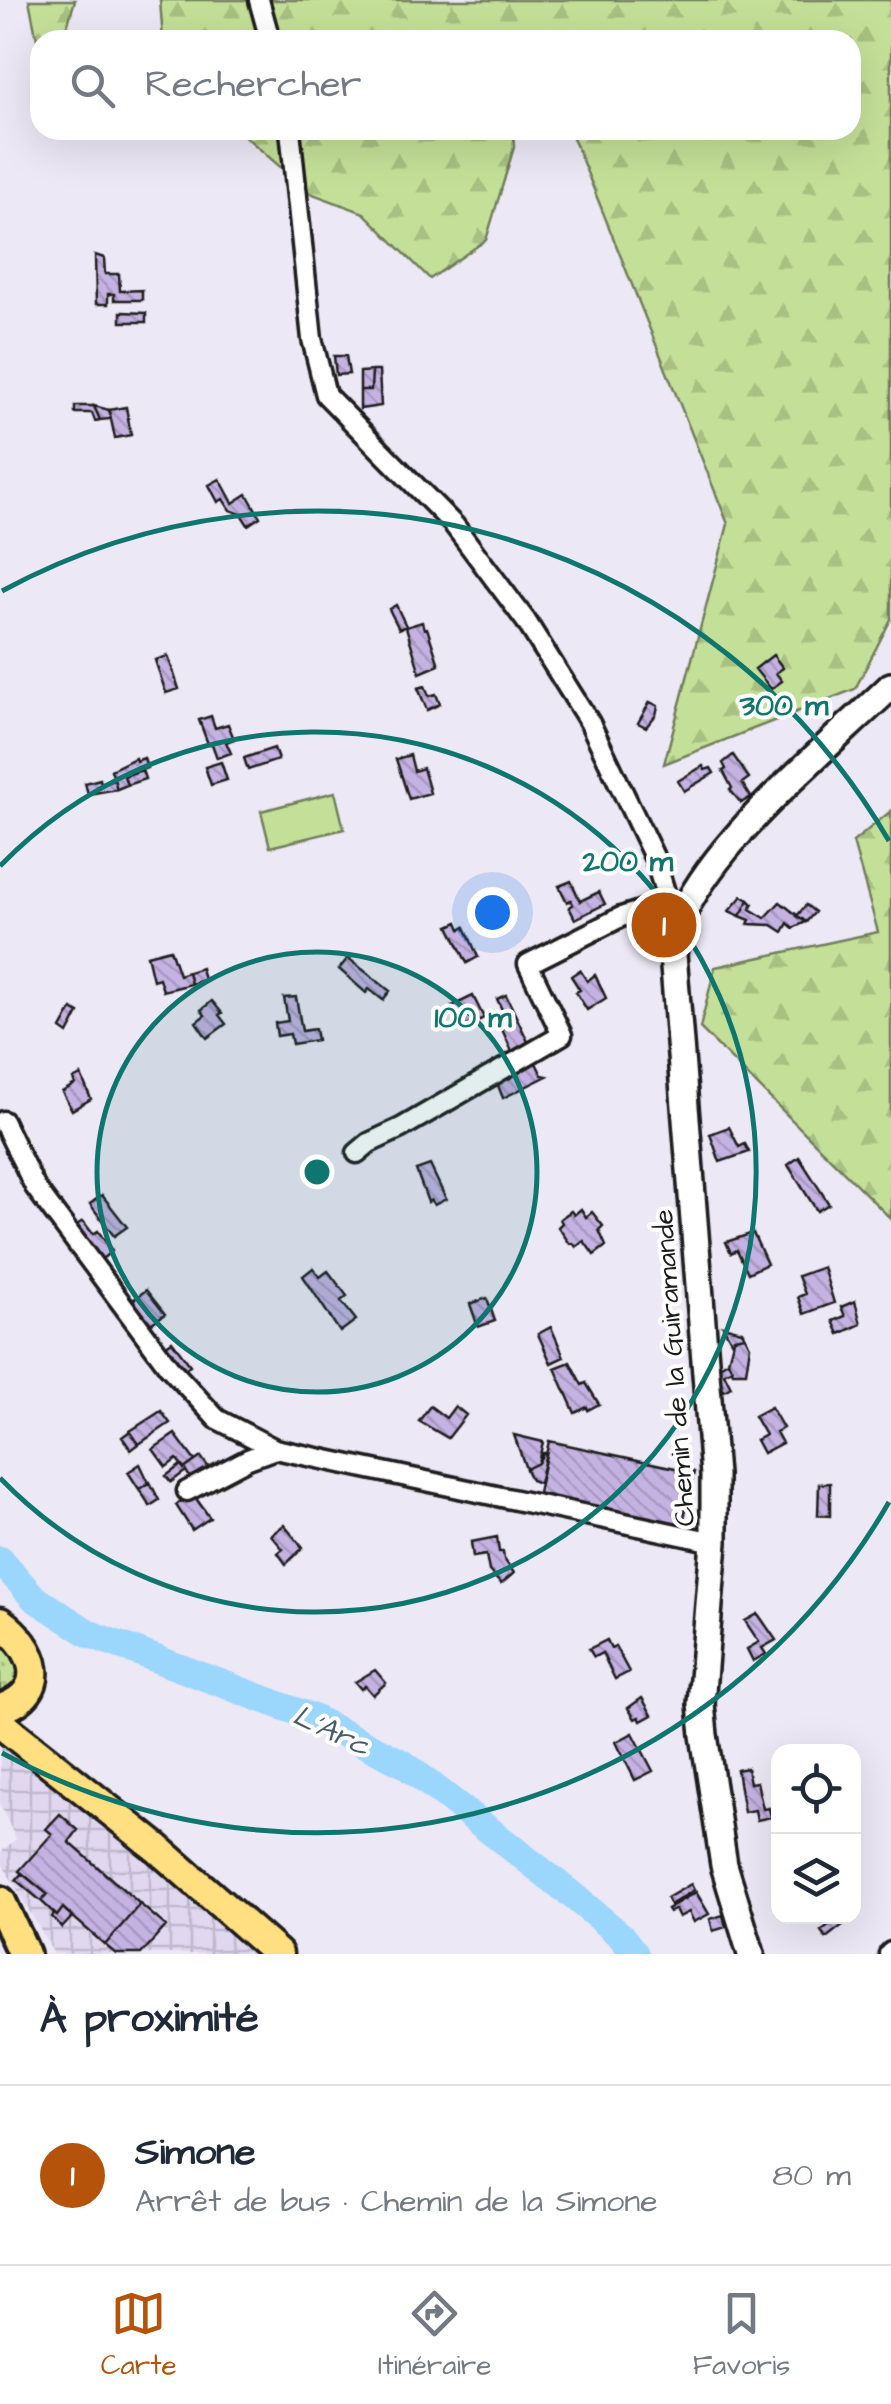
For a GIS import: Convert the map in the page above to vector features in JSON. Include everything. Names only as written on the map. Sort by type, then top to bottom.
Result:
[{"type":"highway","points":[[0,1902],[24,1954]]},
{"type":"main road","points":[[0,1622],[21,1638],[31,1656],[34,1678],[25,1695],[0,1710]]},
{"type":"main road","points":[[25,1695],[30,1738]]},
{"type":"main road","points":[[0,1722],[30,1738],[55,1764],[278,1954]]},
{"type":"street","points":[[259,0],[267,30]]},
{"type":"street","points":[[291,140],[312,339],[326,396],[454,525],[526,621],[590,723],[655,859],[668,902],[673,954]]},
{"type":"street","points":[[673,954],[689,901],[720,856],[891,686]]},
{"type":"street","points":[[357,1153],[368,1142],[401,1128],[562,1035],[528,964],[622,917],[668,902]]},
{"type":"street","name":"Chemin de la Guiramande","points":[[673,954],[712,1433],[714,1542],[704,1660],[704,1735],[724,1865],[751,1954]]},
{"type":"street","points":[[2,1121],[35,1187],[169,1367],[217,1419],[275,1449],[714,1542]]},
{"type":"street","points":[[187,1490],[275,1449]]},
{"type":"shaded area","points":[[0,1737],[253,1954],[54,1954],[0,1860],[0,1853],[16,1839],[0,1805]]},
{"type":"green space","points":[[29,0],[75,0],[66,30],[35,30]]},
{"type":"green space","points":[[160,0],[891,0],[891,619],[855,689],[664,764],[728,524],[574,140],[861,140],[861,30],[162,30]]},
{"type":"green space","points":[[249,140],[514,140],[486,240],[430,279],[364,213],[310,193]]},
{"type":"green space","points":[[335,792],[344,829],[270,847],[261,811]]},
{"type":"green space","points":[[891,811],[891,1219],[700,1028],[715,967],[878,932],[853,842]]},
{"type":"green space","points":[[0,1641],[12,1654],[17,1675],[9,1688],[0,1693]]},
{"type":"building","points":[[95,255],[104,258],[105,274],[119,274],[120,291],[142,290],[142,300],[114,300],[114,294],[108,294],[108,304],[96,304]]},
{"type":"building","points":[[121,312],[146,313],[146,322],[121,322]]},
{"type":"building","points":[[334,356],[346,356],[349,374],[336,375]]},
{"type":"building","points":[[372,371],[371,390],[360,390],[360,372]]},
{"type":"building","points":[[372,371],[379,371],[381,406],[360,409],[360,390],[371,390]]},
{"type":"building","points":[[75,406],[94,406],[100,420],[95,421],[92,413],[75,413]]},
{"type":"building","points":[[94,406],[109,410],[111,419],[100,420]]},
{"type":"building","points":[[126,407],[131,435],[115,438],[109,410]]},
{"type":"building","points":[[220,479],[233,503],[247,494],[260,517],[248,525],[223,499],[218,502],[209,485]]},
{"type":"building","points":[[396,605],[406,626],[399,629],[389,609]]},
{"type":"building","points":[[422,622],[439,665],[420,673],[406,627]]},
{"type":"building","points":[[773,655],[783,668],[776,673],[782,681],[771,689],[755,669]]},
{"type":"building","points":[[168,656],[179,689],[166,693],[155,660]]},
{"type":"building","points":[[425,686],[429,696],[436,694],[440,704],[427,710],[418,688]]},
{"type":"building","points":[[650,702],[658,706],[646,727],[638,723]]},
{"type":"building","points":[[211,716],[215,728],[228,724],[234,739],[226,742],[231,753],[217,758],[199,720]]},
{"type":"building","points":[[274,748],[278,760],[248,770],[244,758]]},
{"type":"building","points":[[410,755],[414,771],[423,768],[430,793],[409,799],[396,759]]},
{"type":"building","points":[[733,755],[749,778],[742,783],[751,797],[741,803],[730,790],[723,771],[723,763]]},
{"type":"building","points":[[135,758],[144,758],[147,768],[124,776],[127,785],[117,789],[111,770]]},
{"type":"building","points":[[221,762],[227,780],[211,785],[205,767]]},
{"type":"building","points":[[703,766],[714,773],[684,791],[678,781]]},
{"type":"building","points":[[142,770],[145,779],[127,785],[124,776]]},
{"type":"building","points":[[100,779],[101,783],[114,779],[117,789],[88,794],[85,783]]},
{"type":"building","points":[[571,881],[580,901],[599,892],[605,904],[575,919],[569,907],[573,905],[571,900],[567,902],[559,886]]},
{"type":"building","points":[[742,896],[749,900],[740,916],[729,911]]},
{"type":"building","points":[[749,900],[753,904],[750,909],[765,918],[780,902],[806,922],[793,928],[788,923],[783,932],[772,925],[748,924],[750,920],[740,916]]},
{"type":"building","points":[[806,905],[815,912],[806,922],[797,916]]},
{"type":"building","points":[[458,922],[461,929],[465,927],[478,957],[467,963],[449,926]]},
{"type":"building","points":[[170,949],[179,975],[188,972],[191,984],[163,991],[159,978],[153,980],[147,955]]},
{"type":"building","points":[[348,958],[390,991],[383,1000],[369,989],[366,993],[339,969]]},
{"type":"building","points":[[201,968],[204,980],[191,984],[188,972]]},
{"type":"building","points":[[580,970],[587,981],[595,975],[606,998],[587,1010],[571,976]]},
{"type":"building","points":[[506,995],[531,1048],[514,1056],[497,1018],[504,1014],[497,999]]},
{"type":"building","points":[[473,996],[484,1018],[463,1028],[452,1006]]},
{"type":"building","points":[[296,997],[302,1031],[315,1029],[317,1040],[292,1044],[290,1034],[277,1036],[275,1023],[288,1021],[284,998]]},
{"type":"building","points":[[212,1001],[226,1024],[207,1038],[196,1022],[205,1015],[201,1010]]},
{"type":"building","points":[[72,1009],[79,1013],[68,1034],[61,1029]]},
{"type":"building","points":[[534,1059],[542,1075],[547,1076],[503,1098],[497,1083]]},
{"type":"building","points":[[81,1075],[91,1099],[72,1110],[62,1092]]},
{"type":"building","points":[[729,1127],[739,1147],[745,1144],[749,1152],[720,1162],[710,1134]]},
{"type":"building","points":[[799,1157],[829,1204],[817,1211],[788,1165]]},
{"type":"building","points":[[430,1165],[446,1199],[434,1205],[431,1200],[428,1202],[416,1170]]},
{"type":"building","points":[[102,1195],[127,1227],[114,1236],[90,1204]]},
{"type":"building","points":[[581,1209],[586,1217],[592,1212],[603,1226],[599,1230],[606,1246],[594,1255],[584,1241],[576,1247],[570,1244],[558,1227],[560,1219]]},
{"type":"building","points":[[83,1221],[93,1234],[98,1231],[112,1251],[97,1263],[72,1228]]},
{"type":"building","points":[[753,1233],[767,1264],[748,1273],[737,1250],[731,1253],[726,1242]]},
{"type":"building","points":[[823,1267],[834,1303],[804,1314],[798,1297],[805,1294],[798,1276]]},
{"type":"building","points":[[313,1268],[320,1277],[328,1271],[347,1296],[341,1301],[356,1320],[340,1332],[303,1276]]},
{"type":"building","points":[[146,1290],[165,1314],[146,1327],[128,1304]]},
{"type":"building","points":[[487,1298],[495,1321],[478,1327],[470,1304]]},
{"type":"building","points":[[855,1301],[861,1324],[839,1334],[833,1321],[845,1316],[841,1307]]},
{"type":"building","points":[[723,1326],[742,1331],[745,1336],[734,1338],[733,1344]]},
{"type":"building","points":[[551,1327],[564,1357],[551,1363],[538,1334]]},
{"type":"building","points":[[745,1336],[750,1346],[746,1372],[733,1372],[728,1361],[734,1338]]},
{"type":"building","points":[[172,1341],[190,1365],[180,1373],[162,1348]]},
{"type":"building","points":[[728,1361],[732,1369],[724,1373],[731,1387],[724,1391],[716,1368]]},
{"type":"building","points":[[570,1362],[582,1385],[586,1383],[599,1404],[588,1410],[587,1407],[575,1413],[555,1368]]},
{"type":"building","points":[[430,1406],[446,1418],[455,1406],[466,1415],[448,1438],[419,1421]]},
{"type":"building","points":[[771,1407],[783,1428],[776,1432],[782,1443],[763,1453],[756,1440],[765,1435],[754,1416]]},
{"type":"building","points":[[161,1411],[170,1423],[139,1444],[130,1431]]},
{"type":"building","points":[[130,1431],[139,1444],[131,1450],[122,1437]]},
{"type":"building","points":[[175,1434],[195,1461],[184,1469],[177,1459],[166,1467],[153,1449]]},
{"type":"building","points":[[514,1435],[543,1442],[538,1463],[526,1469]]},
{"type":"building","points":[[549,1441],[694,1472],[682,1528],[537,1497]]},
{"type":"building","points":[[543,1453],[539,1483],[531,1480],[526,1469],[538,1463]]},
{"type":"building","points":[[201,1457],[210,1469],[204,1474],[202,1471],[191,1479],[186,1471],[171,1482],[166,1476],[181,1465],[184,1469]]},
{"type":"building","points":[[140,1464],[149,1483],[139,1489],[128,1472]]},
{"type":"building","points":[[150,1482],[159,1500],[150,1506],[139,1489]]},
{"type":"building","points":[[830,1483],[830,1516],[818,1515],[819,1484]]},
{"type":"building","points":[[195,1497],[210,1518],[192,1530],[176,1505]]},
{"type":"building","points":[[284,1525],[303,1548],[286,1564],[278,1553],[283,1549],[271,1535]]},
{"type":"building","points":[[497,1537],[499,1552],[503,1552],[514,1573],[501,1584],[489,1571],[486,1555],[473,1557],[471,1542]]},
{"type":"building","points":[[758,1614],[776,1640],[762,1648],[766,1654],[753,1661],[747,1649],[759,1642],[745,1621]]},
{"type":"building","points":[[607,1640],[611,1648],[615,1646],[629,1672],[615,1679],[602,1653],[594,1657],[589,1649]]},
{"type":"building","points":[[375,1670],[386,1683],[373,1695],[355,1682]]},
{"type":"building","points":[[642,1698],[652,1715],[641,1721],[628,1708]]},
{"type":"building","points":[[633,1733],[653,1771],[635,1780],[616,1742]]},
{"type":"building","points":[[747,1768],[750,1783],[757,1782],[763,1809],[769,1808],[771,1817],[757,1820],[755,1810],[744,1812],[737,1770]]},
{"type":"building","points":[[60,1814],[78,1830],[69,1842],[140,1904],[105,1945],[63,1908],[57,1916],[41,1901],[47,1894],[19,1871],[52,1834],[46,1829]]},
{"type":"building","points":[[22,1873],[47,1894],[41,1901],[16,1880]]},
{"type":"building","points":[[691,1884],[694,1890],[670,1905],[667,1898]]},
{"type":"building","points":[[696,1892],[709,1914],[694,1922],[689,1912],[679,1917],[675,1909],[667,1909]]},
{"type":"building","points":[[140,1904],[166,1926],[141,1954],[116,1954],[105,1945]]},
{"type":"building","points":[[63,1908],[72,1917],[62,1928],[52,1917]]},
{"type":"building","points":[[723,1915],[726,1927],[713,1931],[710,1919]]},
{"type":"building","points":[[830,1924],[844,1924],[826,1938],[821,1931]]},
{"type":"waterway","name":"L'Arc","points":[[0,1560],[34,1598],[90,1634],[311,1717],[404,1764],[566,1890],[621,1936],[635,1954]]},
{"type":"place","name":"Simone","points":[[664,925]]}]
